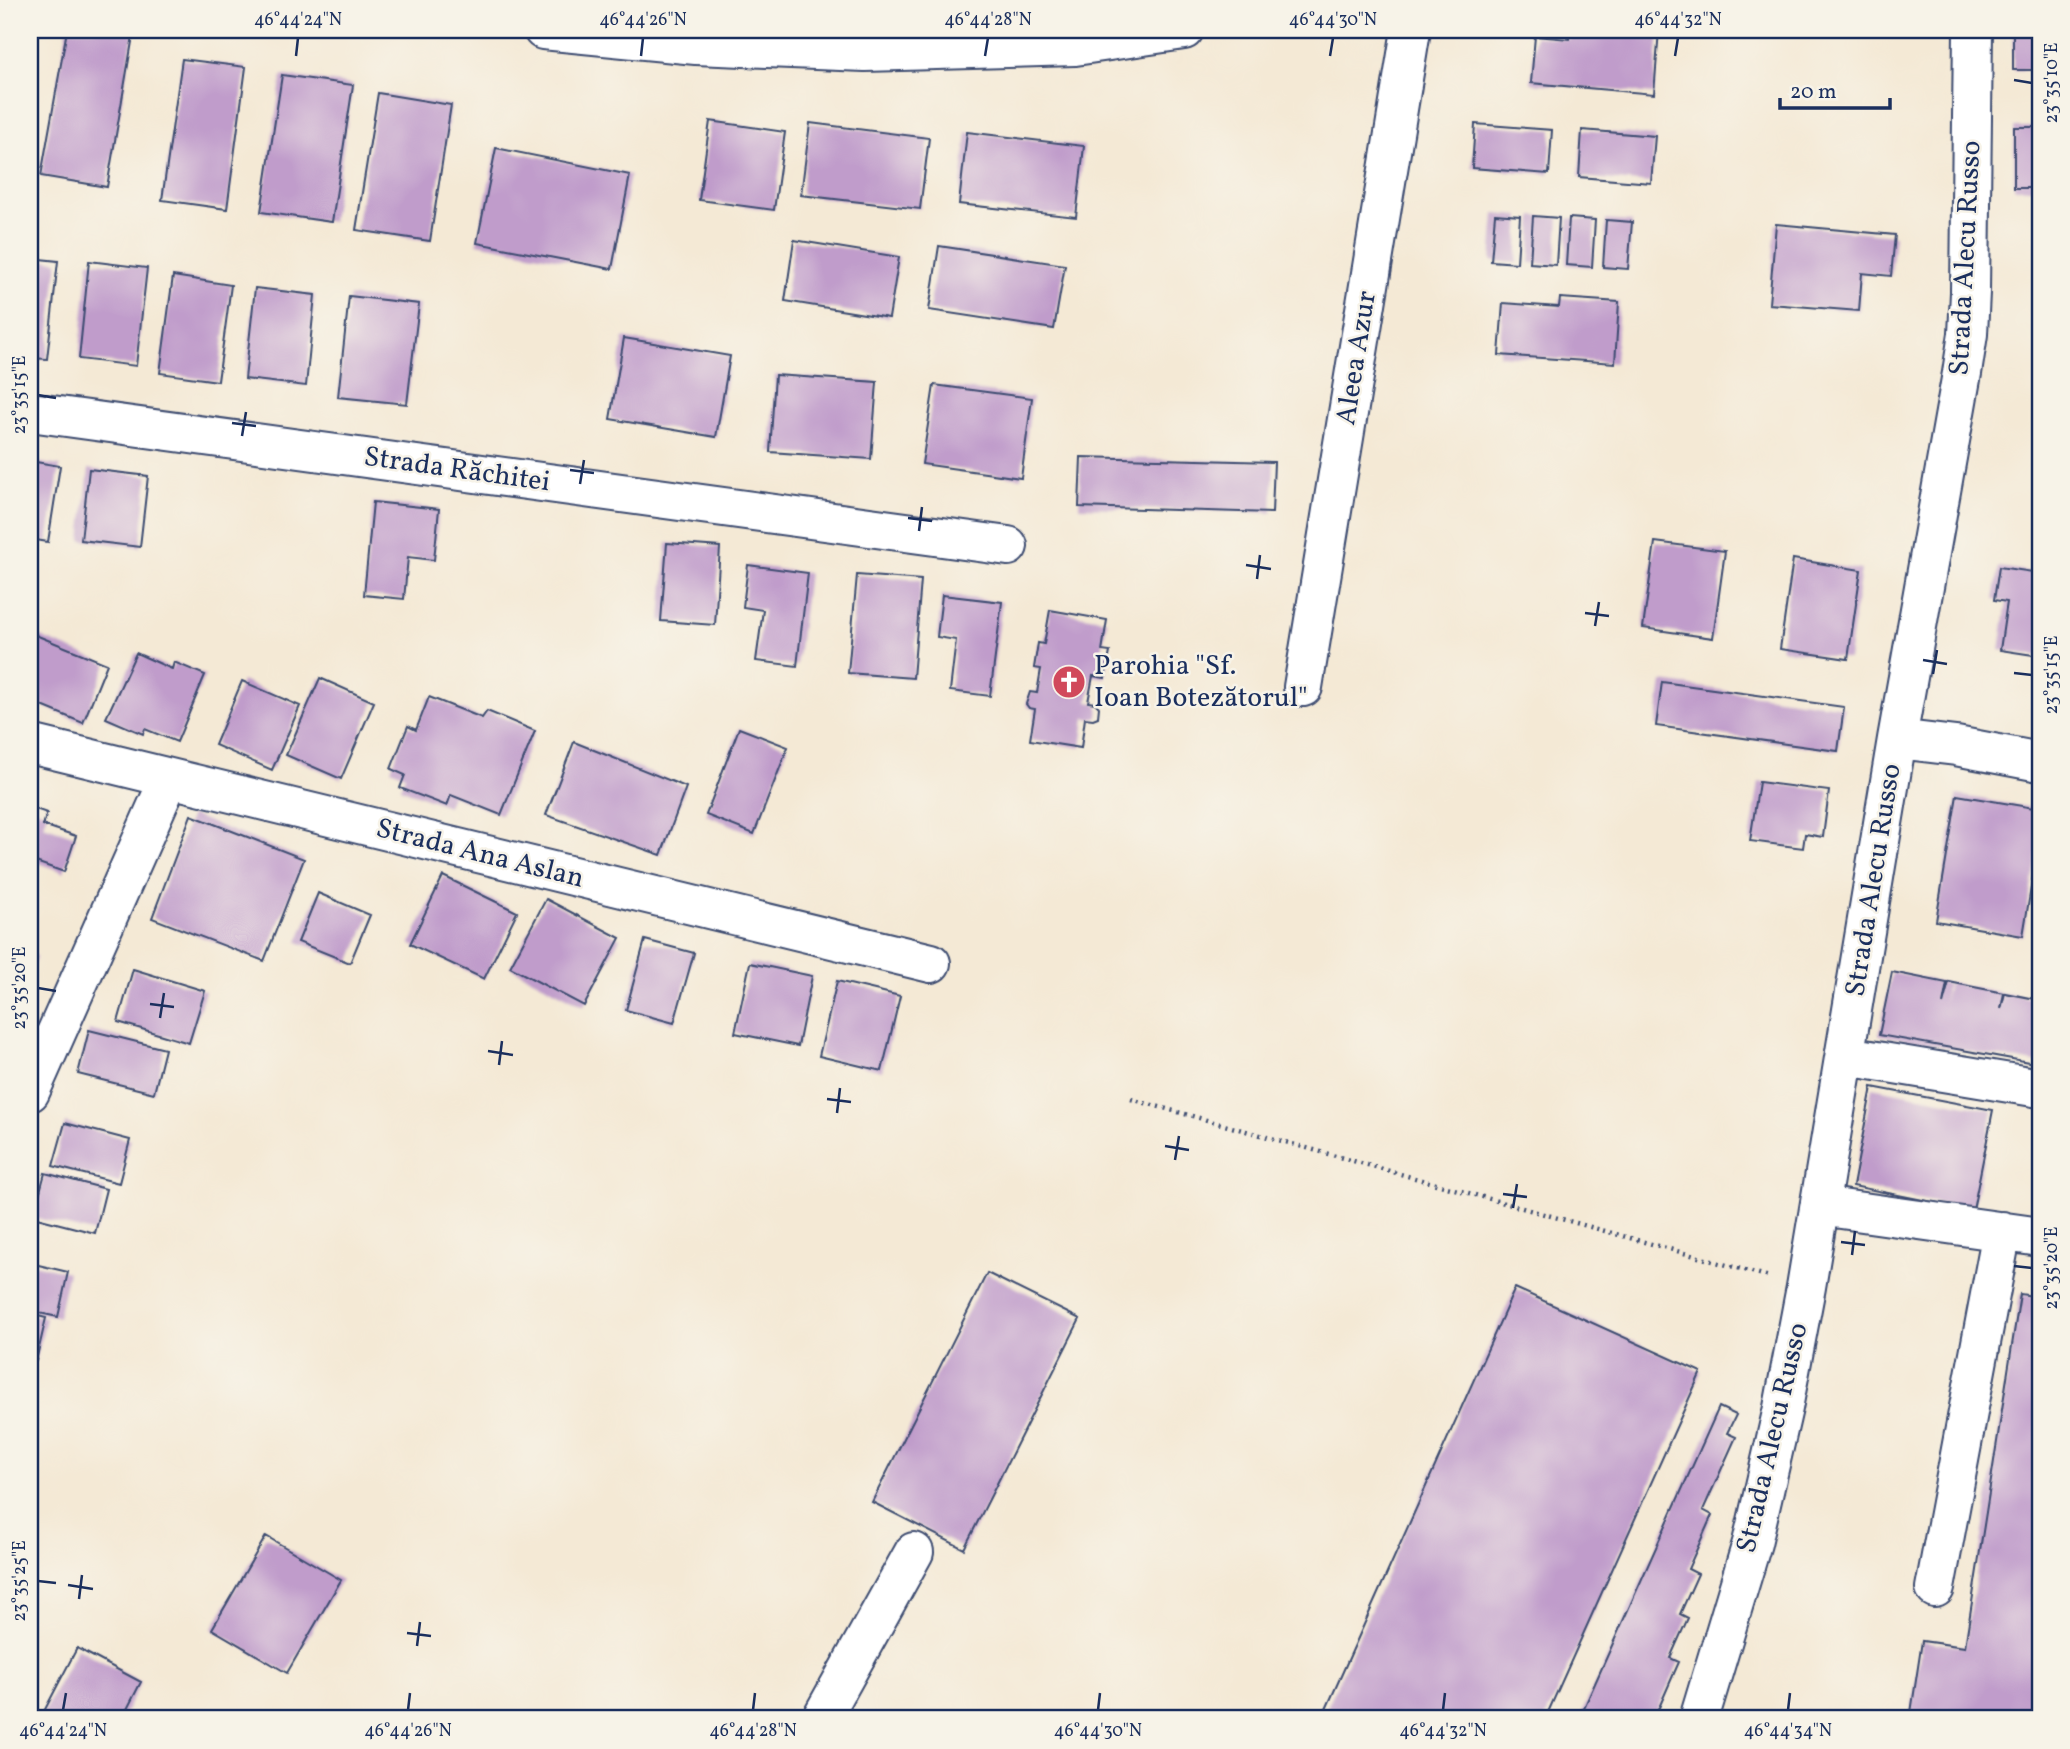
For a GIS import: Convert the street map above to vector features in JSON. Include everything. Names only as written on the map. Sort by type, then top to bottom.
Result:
[{"type":"street","points":[[550,30],[696,45],[865,52],[1075,46],[1184,30]]},
{"type":"street","name":"Aleea Azur","points":[[1303,687],[1411,30]]},
{"type":"street","name":"Strada Alecu Russo","points":[[1699,1719],[1752,1543],[1783,1408],[1846,1056],[1897,738],[1968,334],[1973,30]]},
{"type":"street","name":"Strada Răchitei","points":[[30,412],[1008,546]]},
{"type":"street","points":[[1897,738],[2040,762]]},
{"type":"street","name":"Strada Ana Aslan","points":[[30,744],[930,963]]},
{"type":"street","points":[[30,1092],[169,779]]},
{"type":"street","points":[[1846,1056],[2040,1088]]},
{"type":"street","points":[[1820,1206],[2040,1237]]},
{"type":"street","points":[[1936,1588],[2002,1231]]},
{"type":"street","points":[[821,1719],[914,1552]]},
{"type":"path","points":[[1131,1099],[1806,1287]]},
{"type":"building","points":[[67,30],[134,30],[107,187],[41,176]]},
{"type":"building","points":[[1570,30],[1659,30],[1654,94],[1531,83],[1535,36],[1569,39]]},
{"type":"building","points":[[2013,30],[2040,30],[2040,70],[2013,70]]},
{"type":"building","points":[[182,59],[246,67],[227,209],[162,200]]},
{"type":"building","points":[[282,75],[353,85],[332,222],[261,212]]},
{"type":"building","points":[[378,93],[451,105],[430,241],[356,230]]},
{"type":"building","points":[[710,121],[785,132],[774,210],[699,200]]},
{"type":"building","points":[[810,123],[929,138],[920,209],[801,195]]},
{"type":"building","points":[[1475,124],[1552,130],[1549,174],[1472,168]]},
{"type":"building","points":[[2014,127],[2040,127],[2040,188],[2014,188]]},
{"type":"building","points":[[1582,130],[1655,136],[1651,183],[1579,177]]},
{"type":"building","points":[[967,132],[1084,146],[1076,217],[959,204]]},
{"type":"building","points":[[496,148],[630,175],[612,269],[477,243]]},
{"type":"building","points":[[1495,214],[1520,216],[1517,263],[1491,261]]},
{"type":"building","points":[[1533,216],[1559,218],[1556,265],[1530,263]]},
{"type":"building","points":[[1569,218],[1595,220],[1592,267],[1566,265]]},
{"type":"building","points":[[1606,220],[1632,222],[1628,269],[1603,267]]},
{"type":"building","points":[[1776,224],[1895,235],[1891,276],[1862,273],[1859,311],[1769,304]]},
{"type":"building","points":[[794,240],[899,257],[889,318],[785,301]]},
{"type":"building","points":[[939,246],[1065,265],[1054,329],[929,310]]},
{"type":"building","points":[[30,258],[58,261],[47,359],[30,358]]},
{"type":"building","points":[[89,261],[147,268],[136,366],[79,359]]},
{"type":"building","points":[[173,276],[231,285],[218,381],[160,373]]},
{"type":"building","points":[[255,288],[315,295],[306,386],[245,379]]},
{"type":"building","points":[[349,296],[419,304],[407,404],[338,397]]},
{"type":"building","points":[[1560,298],[1619,302],[1615,363],[1499,355],[1503,303],[1559,307]]},
{"type":"building","points":[[624,338],[730,356],[716,437],[610,419]]},
{"type":"building","points":[[775,375],[877,382],[871,459],[770,452]]},
{"type":"building","points":[[934,385],[1032,398],[1021,478],[922,464]]},
{"type":"building","points":[[1081,457],[1274,462],[1272,513],[1079,507]]},
{"type":"building","points":[[30,461],[60,466],[48,542],[30,539]]},
{"type":"building","points":[[89,469],[148,476],[140,547],[81,540]]},
{"type":"building","points":[[373,502],[439,509],[434,560],[408,557],[404,599],[364,595]]},
{"type":"building","points":[[1655,542],[1725,551],[1713,638],[1643,628]]},
{"type":"building","points":[[667,543],[720,547],[715,625],[661,621]]},
{"type":"building","points":[[1793,559],[1861,570],[1848,659],[1780,649]]},
{"type":"building","points":[[748,565],[808,573],[797,666],[756,661],[763,610],[743,607]]},
{"type":"building","points":[[1999,567],[2040,573],[2040,656],[2000,650],[2007,602],[1994,600]]},
{"type":"building","points":[[857,575],[921,580],[913,678],[848,673]]},
{"type":"building","points":[[942,595],[1002,602],[990,696],[950,691],[956,640],[937,637]]},
{"type":"building","points":[[1050,610],[1107,620],[1102,651],[1110,652],[1105,678],[1093,676],[1088,702],[1099,707],[1098,717],[1085,718],[1081,748],[1030,740],[1035,709],[1026,704],[1030,692],[1037,693],[1041,669],[1034,668],[1038,643],[1044,644]]},
{"type":"building","points":[[33,634],[107,664],[83,723],[30,701],[30,642]]},
{"type":"building","points":[[136,653],[172,669],[174,662],[205,675],[177,742],[145,729],[143,734],[106,718]]},
{"type":"building","points":[[320,678],[374,702],[341,779],[286,755]]},
{"type":"building","points":[[242,681],[300,706],[272,770],[215,745]]},
{"type":"building","points":[[1662,682],[1844,707],[1838,751],[1656,726]]},
{"type":"building","points":[[429,697],[482,718],[487,711],[535,731],[501,815],[451,795],[447,806],[400,788],[405,775],[391,769],[408,726],[416,730]]},
{"type":"building","points":[[739,728],[788,747],[754,834],[706,815]]},
{"type":"building","points":[[574,742],[686,787],[661,855],[546,815]]},
{"type":"building","points":[[1759,782],[1829,791],[1823,837],[1805,834],[1803,848],[1750,841]]},
{"type":"building","points":[[1957,795],[2040,809],[2040,833],[2023,936],[1936,921]]},
{"type":"building","points":[[30,807],[47,813],[43,825],[76,836],[64,872],[30,860]]},
{"type":"building","points":[[191,815],[304,859],[264,961],[152,918]]},
{"type":"building","points":[[443,876],[517,912],[484,979],[410,944]]},
{"type":"building","points":[[318,893],[370,915],[350,963],[298,942]]},
{"type":"building","points":[[546,899],[620,938],[584,1006],[510,967]]},
{"type":"building","points":[[645,940],[694,953],[674,1023],[626,1010]]},
{"type":"building","points":[[30,954],[36,956],[31,977],[30,977]]},
{"type":"building","points":[[750,963],[812,976],[798,1046],[735,1033]]},
{"type":"building","points":[[133,969],[205,991],[189,1043],[118,1022]]},
{"type":"building","points":[[1892,972],[1947,983],[1943,1004],[1949,982],[2004,993],[2001,1009],[2005,993],[2040,1000],[2040,1064],[1879,1035]]},
{"type":"building","points":[[837,981],[900,996],[882,1071],[819,1056]]},
{"type":"building","points":[[89,1030],[165,1049],[154,1093],[78,1074]]},
{"type":"building","points":[[1872,1087],[1993,1110],[1973,1210],[1853,1186]]},
{"type":"building","points":[[65,1123],[130,1140],[119,1183],[53,1166]]},
{"type":"building","points":[[45,1173],[106,1189],[95,1233],[33,1217]]},
{"type":"building","points":[[30,1263],[68,1272],[58,1317],[30,1311]]},
{"type":"building","points":[[987,1273],[1080,1319],[964,1549],[872,1502]]},
{"type":"building","points":[[1515,1288],[1701,1372],[1545,1719],[1332,1719],[1323,1716]]},
{"type":"building","points":[[2020,1294],[2040,1297],[2040,1719],[1910,1719],[1922,1641],[1965,1647]]},
{"type":"building","points":[[30,1314],[46,1318],[36,1361],[30,1359]]},
{"type":"building","points":[[1719,1407],[1736,1415],[1727,1433],[1736,1437],[1703,1510],[1712,1515],[1688,1569],[1698,1574],[1680,1614],[1688,1618],[1670,1658],[1679,1662],[1654,1719],[1579,1719]]},
{"type":"building","points":[[266,1536],[341,1580],[287,1673],[212,1629]]},
{"type":"building","points":[[77,1648],[141,1682],[122,1719],[40,1719]]},
{"type":"place","name":"Parohia \"Sf. Ioan Botezătorul\"","points":[[1069,682]]}]
